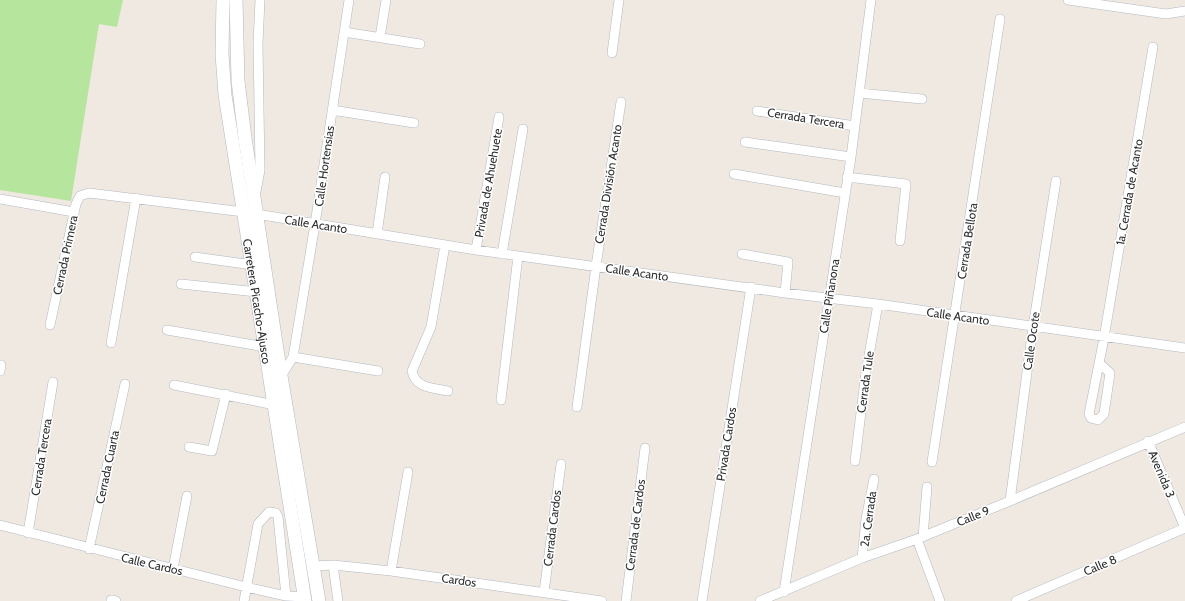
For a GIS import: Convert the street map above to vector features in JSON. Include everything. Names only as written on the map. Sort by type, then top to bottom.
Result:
[{"type":"main road","name":"Carretera Picacho-Ajusco","points":[[223,0],[222,54],[225,95],[250,213],[281,376],[319,601]]},
{"type":"main road","name":"Carretera Picacho-Ajusco","points":[[236,0],[238,82],[254,200],[250,213],[253,264],[305,599]]},
{"type":"street","points":[[254,200],[260,170],[258,44],[260,0]]},
{"type":"street","name":"Calle Hortensias","points":[[281,376],[293,357],[349,0]]},
{"type":"street","points":[[380,37],[386,0]]},
{"type":"street","points":[[612,53],[620,0]]},
{"type":"street","name":"Calle Piñanona","points":[[784,592],[828,297],[851,157],[871,0]]},
{"type":"street","points":[[1068,0],[1097,2],[1166,14],[1185,11]]},
{"type":"street","name":"Cerrada Bellota","points":[[932,462],[1000,19]]},
{"type":"street","points":[[344,32],[420,44]]},
{"type":"street","name":"1a. Cerrada de Acanto","points":[[1099,363],[1110,372],[1104,414],[1102,418],[1094,420],[1089,414],[1099,363],[1104,338],[1153,47]]},
{"type":"street","points":[[859,93],[922,99]]},
{"type":"street","name":"Cerrada División Acanto","points":[[577,407],[596,266],[621,102]]},
{"type":"street","points":[[332,110],[414,123]]},
{"type":"street","name":"Cerrada Tercera","points":[[757,110],[855,126]]},
{"type":"street","name":"Privada de Ahuehuete","points":[[476,250],[500,117]]},
{"type":"street","points":[[502,254],[523,129]]},
{"type":"street","points":[[745,142],[851,157]]},
{"type":"street","points":[[734,174],[845,193]]},
{"type":"street","points":[[377,234],[385,177]]},
{"type":"street","points":[[847,177],[906,184],[900,241]]},
{"type":"street","name":"Calle Ocote","points":[[1010,501],[1033,327],[1056,181]]},
{"type":"street","name":"Calle Acanto","points":[[89,192],[250,213],[502,254],[751,287],[785,293],[828,297],[1104,338],[1185,346]]},
{"type":"street","name":"Cerrada Primera","points":[[50,325],[74,212],[80,196],[89,192]]},
{"type":"street","points":[[112,343],[136,198]]},
{"type":"street","points":[[0,199],[74,212]]},
{"type":"street","points":[[445,245],[431,327],[412,371],[413,378],[422,385],[448,391]]},
{"type":"street","points":[[742,254],[788,262],[785,293]]},
{"type":"street","points":[[501,400],[518,256]]},
{"type":"street","points":[[195,257],[253,264]]},
{"type":"street","points":[[181,284],[257,292]]},
{"type":"street","name":"Privada Cardos","points":[[702,601],[751,287]]},
{"type":"street","name":"Cerrada Tule","points":[[855,460],[866,372],[878,304]]},
{"type":"street","points":[[167,330],[265,347]]},
{"type":"street","points":[[293,357],[378,372]]},
{"type":"street","name":"Cerrada Tercera","points":[[28,532],[53,382]]},
{"type":"street","name":"Cerrada Cuarta","points":[[89,549],[125,384]]},
{"type":"street","points":[[174,385],[226,394],[275,405]]},
{"type":"street","points":[[189,446],[212,451],[226,394]]},
{"type":"street","name":"Calle 9","points":[[760,601],[862,558],[920,538],[1148,441],[1185,427]]},
{"type":"street","name":"Avenida 3","points":[[1148,441],[1185,528]]},
{"type":"street","name":"Cerrada de Cardos","points":[[626,601],[645,448]]},
{"type":"street","name":"Cerrada Cardos","points":[[544,592],[560,464]]},
{"type":"street","points":[[391,571],[408,472]]},
{"type":"street","name":"2a. Cerrada","points":[[862,558],[866,519],[874,479]]},
{"type":"street","points":[[927,487],[920,538],[940,601]]},
{"type":"street","points":[[173,569],[187,496]]},
{"type":"street","points":[[244,601],[258,524],[269,512],[276,513],[278,517],[286,596]]},
{"type":"street","name":"Calle Cardos","points":[[0,525],[246,588],[305,599]]},
{"type":"street","name":"Calle 8","points":[[1016,601],[1185,528]]},
{"type":"street","points":[[333,565],[338,601]]},
{"type":"street","name":"Cardos","points":[[314,566],[333,565],[391,571],[602,601]]},
{"type":"green space","points":[[0,0],[123,0],[117,27],[99,24],[71,201],[0,190]]}]
